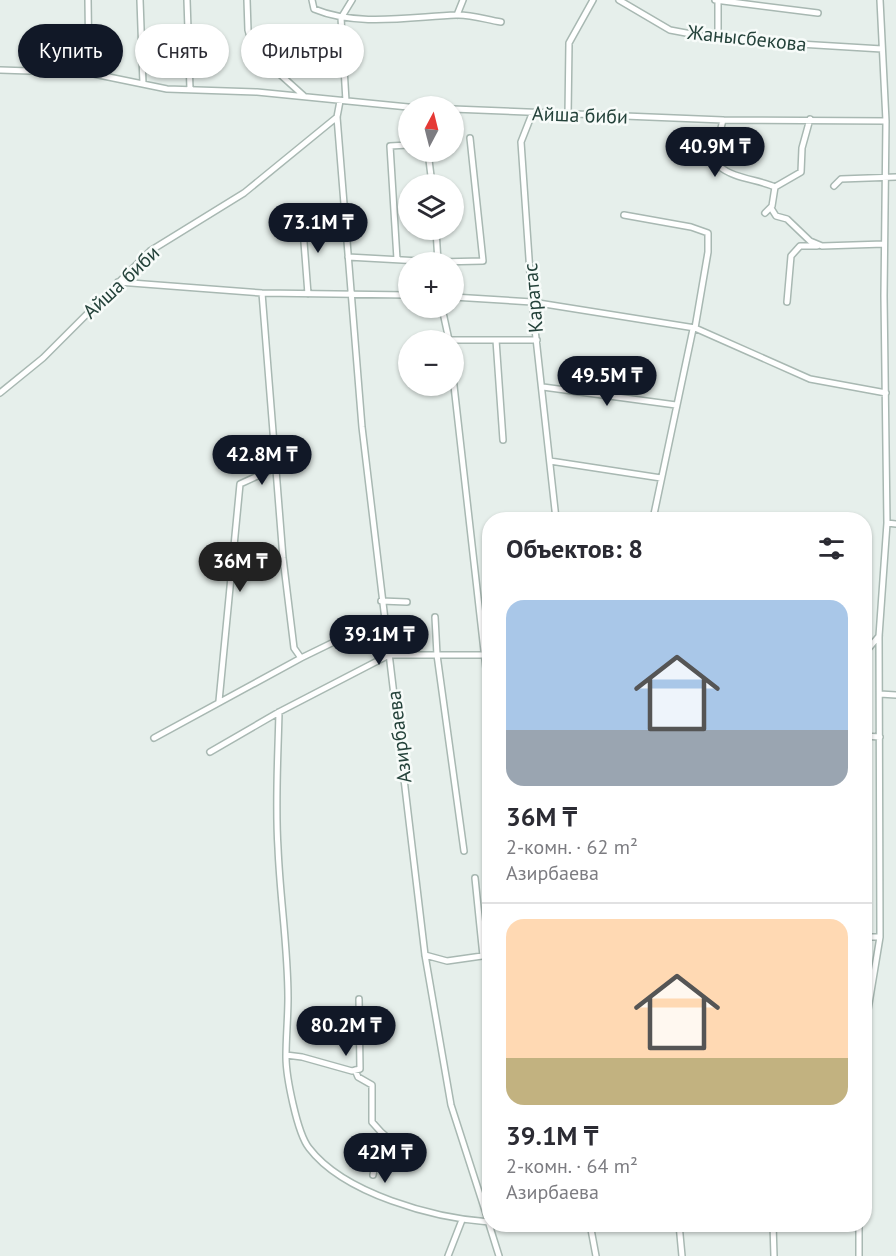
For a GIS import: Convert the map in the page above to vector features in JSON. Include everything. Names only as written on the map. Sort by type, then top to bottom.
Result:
[{"type":"street","points":[[88,0],[88,24]]},
{"type":"street","points":[[140,0],[143,23],[143,84]]},
{"type":"street","points":[[187,0],[190,89]]},
{"type":"street","points":[[247,0],[248,30],[254,51],[305,97]]},
{"type":"street","points":[[312,0],[314,9],[341,18],[457,15],[501,22]]},
{"type":"street","points":[[341,18],[352,0]]},
{"type":"street","points":[[457,15],[463,0]]},
{"type":"street","points":[[568,115],[569,43],[592,0]]},
{"type":"street","name":"Жанысбекова","points":[[619,0],[670,30],[718,39],[882,49]]},
{"type":"street","points":[[872,985],[880,936],[879,636],[887,523],[884,244],[886,121],[879,0]]},
{"type":"street","points":[[718,39],[717,1],[818,13]]},
{"type":"street","name":"Азирбаева","points":[[341,18],[343,101],[337,117],[362,427],[383,618],[425,955],[451,1105],[482,1201]]},
{"type":"street","points":[[0,70],[18,71]]},
{"type":"street","points":[[113,78],[167,90],[190,89],[305,97],[398,106]]},
{"type":"street","name":"Айша биби","points":[[464,110],[723,120],[886,121]]},
{"type":"street","name":"Каратас","points":[[532,114],[521,142],[532,302],[555,512]]},
{"type":"street","name":"Айша биби","points":[[0,393],[43,358],[150,251],[244,193],[337,117]]},
{"type":"street","points":[[765,213],[771,208],[775,187],[801,172],[802,148],[810,119]]},
{"type":"street","points":[[723,120],[719,136],[719,166],[729,175],[757,179],[775,187]]},
{"type":"street","points":[[464,261],[483,261],[470,138]]},
{"type":"street","points":[[348,257],[397,259],[390,146],[398,146]]},
{"type":"street","points":[[834,186],[841,179],[896,177]]},
{"type":"street","points":[[771,208],[776,216],[787,219],[810,242],[822,246]]},
{"type":"street","points":[[624,215],[691,226],[708,233],[708,252],[694,329],[654,512]]},
{"type":"street","points":[[302,216],[308,294]]},
{"type":"street","points":[[787,302],[791,256],[800,246],[884,244]]},
{"type":"street","points":[[118,282],[262,293],[398,296]]},
{"type":"street","points":[[262,293],[275,468],[294,648],[301,658]]},
{"type":"street","points":[[464,298],[532,302],[694,329],[810,379],[886,393]]},
{"type":"street","points":[[464,340],[537,340]]},
{"type":"street","points":[[496,340],[503,440]]},
{"type":"street","points":[[543,387],[676,405]]},
{"type":"street","points":[[455,396],[482,623]]},
{"type":"street","points":[[550,461],[661,478]]},
{"type":"street","points":[[219,701],[240,484],[275,468]]},
{"type":"street","points":[[887,523],[896,524]]},
{"type":"street","points":[[381,600],[407,602]]},
{"type":"street","points":[[435,617],[437,655],[464,851]]},
{"type":"street","points":[[154,738],[301,658],[383,618]]},
{"type":"street","points":[[872,644],[879,636]]},
{"type":"street","points":[[210,752],[279,712],[389,655],[482,657]]},
{"type":"street","points":[[880,694],[896,695]]},
{"type":"street","points":[[279,712],[278,846],[288,997],[286,1056],[298,1119],[307,1146],[330,1171],[418,1210],[482,1222]]},
{"type":"street","points":[[872,736],[880,737]]},
{"type":"street","points":[[476,878],[482,925]]},
{"type":"street","points":[[872,936],[880,936]]},
{"type":"street","points":[[425,955],[447,961],[482,957]]},
{"type":"street","points":[[286,1056],[302,1057],[355,1070],[360,1068],[359,999]]},
{"type":"street","points":[[355,1070],[358,1077],[372,1084],[372,1122],[405,1153]]},
{"type":"street","points":[[373,1175],[381,1132]]},
{"type":"street","points":[[448,1256],[462,1220]]},
{"type":"street","name":"Азирбаева","points":[[492,1232],[499,1256]]},
{"type":"street","points":[[592,1232],[596,1256]]},
{"type":"street","points":[[680,1232],[682,1256]]},
{"type":"street","points":[[773,1232],[774,1256]]},
{"type":"street","points":[[859,1232],[860,1256]]}]
